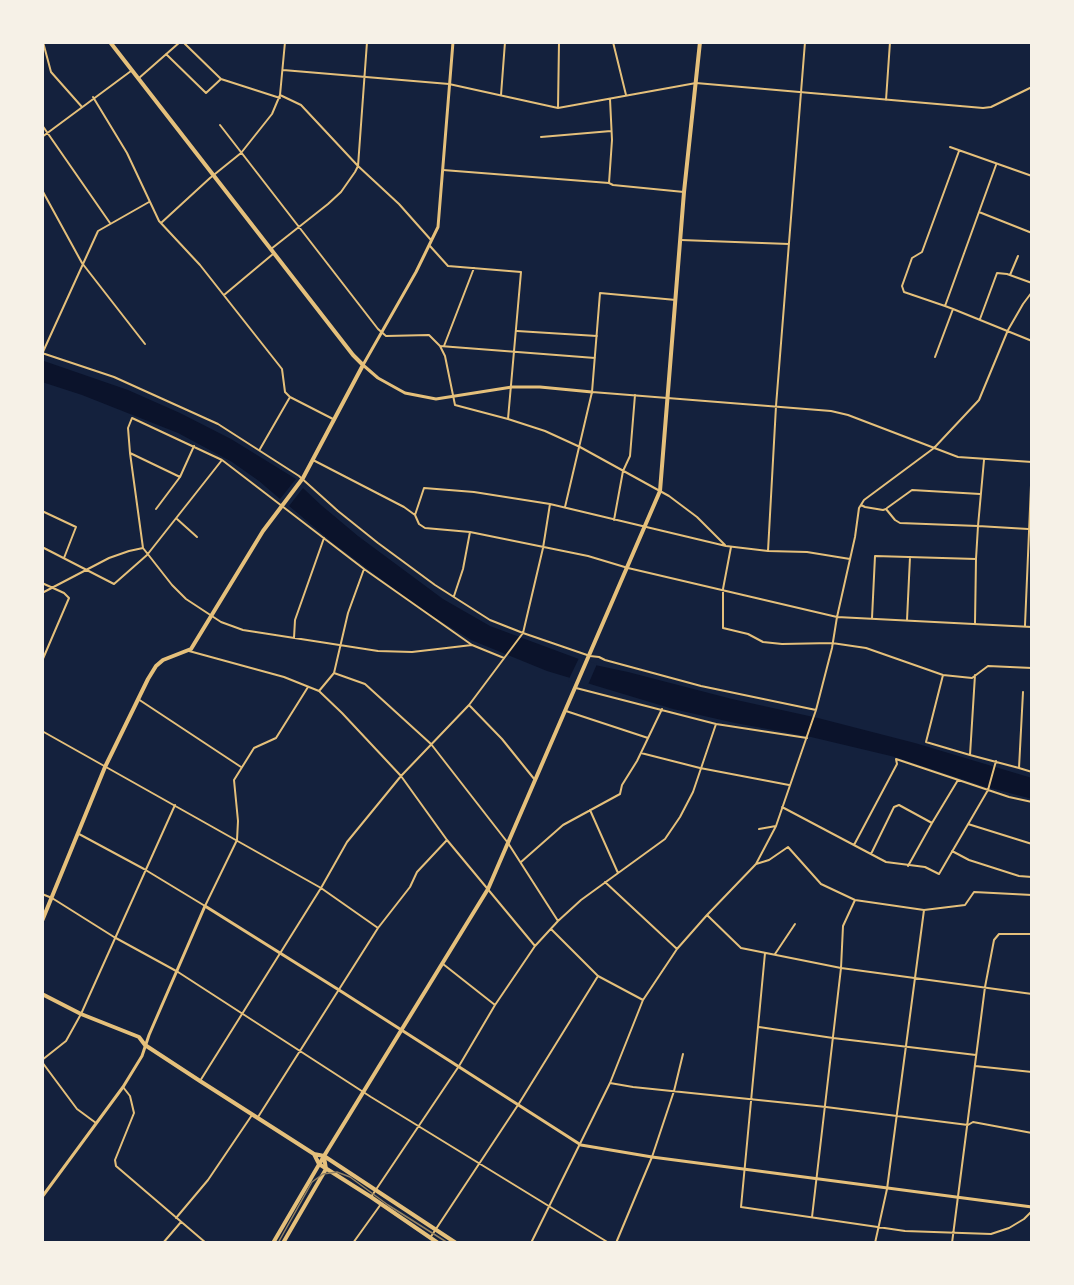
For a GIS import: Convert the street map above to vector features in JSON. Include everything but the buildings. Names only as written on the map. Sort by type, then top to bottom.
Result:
[{"type":"main road","points":[[42,921],[105,767],[137,698],[156,666],[163,660],[191,649],[263,531],[302,479],[363,365],[110,42]]},
{"type":"main road","points":[[273,1243],[488,889],[660,491],[684,192],[700,42]]},
{"type":"main road","points":[[42,994],[81,1014],[139,1037],[146,1045],[252,1115],[314,1154],[324,1156],[456,1243]]},
{"type":"main road","points":[[314,1154],[319,1164],[438,1243]]},
{"type":"main road","points":[[283,1243],[326,1169],[324,1156]]},
{"type":"street","points":[[43,42],[51,72],[82,106]]},
{"type":"street","points":[[138,79],[181,42],[221,79],[280,96],[301,105],[358,166],[399,204],[432,241]]},
{"type":"street","points":[[161,223],[241,153],[272,114],[280,96],[285,42]]},
{"type":"street","points":[[224,295],[341,192],[358,166],[367,42]]},
{"type":"street","points":[[453,42],[438,227],[430,246],[363,365],[378,378],[405,393],[436,399],[512,387],[540,387],[831,411],[848,415],[958,457],[1032,462],[1025,626]]},
{"type":"street","points":[[501,95],[505,42]]},
{"type":"street","points":[[558,108],[559,42]]},
{"type":"street","points":[[613,42],[627,95]]},
{"type":"street","points":[[768,550],[776,406],[805,42]]},
{"type":"street","points":[[886,100],[890,42]]},
{"type":"street","points":[[166,54],[206,93],[221,79]]},
{"type":"street","points":[[42,137],[131,70]]},
{"type":"street","points":[[283,70],[449,84],[558,108],[696,83],[991,107],[1032,87]]},
{"type":"street","points":[[93,97],[127,153],[161,223],[200,265],[282,369],[285,392],[290,397],[334,420]]},
{"type":"street","points":[[609,183],[610,98]]},
{"type":"street","points":[[42,125],[110,223]]},
{"type":"street","points":[[220,125],[386,336],[429,335],[442,346],[455,405],[545,431],[580,447],[669,496],[697,517],[726,546]]},
{"type":"street","points":[[541,137],[611,131]]},
{"type":"street","points":[[950,147],[1032,176]]},
{"type":"street","points":[[959,151],[922,252],[912,258],[902,286],[904,292],[980,319],[1032,341]]},
{"type":"street","points":[[945,306],[996,165]]},
{"type":"street","points":[[443,170],[609,183],[684,192]]},
{"type":"street","points":[[42,190],[82,263],[146,344]]},
{"type":"street","points":[[149,202],[98,231],[42,354],[114,377],[218,424],[260,449],[302,479],[346,518],[453,597],[490,620],[589,658],[815,711]]},
{"type":"street","points":[[979,212],[1032,233]]},
{"type":"street","points":[[681,240],[789,244]]},
{"type":"street","points":[[430,246],[448,266],[521,272],[508,419]]},
{"type":"street","points":[[1010,275],[1018,256]]},
{"type":"street","points":[[442,346],[474,268]]},
{"type":"street","points":[[980,319],[998,273],[1032,283]]},
{"type":"street","points":[[531,1243],[610,1083],[643,1000],[677,950],[756,864],[776,826],[815,711],[832,643],[859,508],[864,500],[934,448],[979,400],[1008,330],[1032,292]]},
{"type":"street","points":[[565,507],[592,392],[600,293],[676,300]]},
{"type":"street","points":[[935,357],[953,309]]},
{"type":"street","points":[[517,331],[597,336]]},
{"type":"street","points":[[442,346],[595,357]]},
{"type":"street","points":[[614,520],[623,471],[630,456],[635,395]]},
{"type":"street","points":[[260,449],[290,397]]},
{"type":"street","points":[[472,645],[412,652],[340,646],[294,639],[243,630],[210,616],[186,600],[143,548],[130,453],[128,428],[132,418],[222,460],[284,504],[364,569],[472,645],[505,657]]},
{"type":"street","points":[[156,509],[180,477],[194,446]]},
{"type":"street","points":[[130,453],[180,477]]},
{"type":"street","points":[[42,547],[114,584],[147,555],[222,460]]},
{"type":"street","points":[[313,460],[404,507],[415,515],[419,524],[425,528],[470,532],[588,556],[628,568],[837,617],[1032,627]]},
{"type":"street","points":[[975,624],[976,559],[984,460]]},
{"type":"street","points":[[415,515],[424,488],[474,492],[565,507],[731,547],[807,552],[850,559]]},
{"type":"street","points":[[861,505],[884,510],[912,490],[980,494]]},
{"type":"street","points":[[200,1081],[321,888],[347,842],[401,776],[469,705],[522,634],[543,548],[550,504]]},
{"type":"street","points":[[886,509],[900,523],[1028,529]]},
{"type":"street","points":[[42,511],[76,527],[64,558]]},
{"type":"street","points":[[176,518],[197,537]]},
{"type":"street","points":[[453,597],[463,569],[470,532]]},
{"type":"street","points":[[294,639],[295,620],[324,538]]},
{"type":"street","points":[[731,547],[723,589],[723,627],[747,634],[763,642],[832,643],[866,648],[944,675],[972,678],[988,666],[1032,668]]},
{"type":"street","points":[[42,593],[118,554],[143,548]]},
{"type":"street","points":[[872,618],[875,556],[976,559]]},
{"type":"street","points":[[907,620],[910,557]]},
{"type":"street","points":[[319,691],[334,673],[348,612],[364,569]]},
{"type":"street","points":[[42,583],[64,593],[69,598],[42,661]]},
{"type":"street","points":[[187,651],[284,677],[319,691],[342,712],[401,776],[447,840],[535,946]]},
{"type":"street","points":[[334,673],[365,684],[431,744],[508,843],[558,921]]},
{"type":"street","points":[[944,675],[927,741],[1032,772]]},
{"type":"street","points":[[970,755],[975,675]]},
{"type":"street","points":[[42,1197],[123,1087],[142,1056],[205,906],[237,840],[238,821],[234,780],[254,748],[276,738],[308,687]]},
{"type":"street","points":[[577,687],[716,724],[807,738]]},
{"type":"street","points":[[1019,768],[1023,692]]},
{"type":"street","points":[[137,698],[241,766]]},
{"type":"street","points":[[469,705],[502,739],[535,780]]},
{"type":"street","points":[[521,863],[563,825],[620,794],[622,785],[662,709]]},
{"type":"street","points":[[566,711],[648,738]]},
{"type":"street","points":[[371,1197],[459,1066],[495,1005],[535,946],[558,921],[605,882],[665,839],[693,792],[716,724]]},
{"type":"street","points":[[42,731],[321,888],[378,928]]},
{"type":"street","points":[[640,753],[700,768],[789,785]]},
{"type":"street","points":[[854,844],[897,764],[896,759],[1032,802]]},
{"type":"street","points":[[782,807],[886,862],[925,867],[939,874],[988,789],[996,761]]},
{"type":"street","points":[[908,866],[958,780]]},
{"type":"street","points":[[96,1123],[77,1109],[42,1061],[66,1041],[81,1014],[144,869],[175,805]]},
{"type":"street","points":[[871,854],[894,807],[898,805],[932,823]]},
{"type":"street","points":[[590,810],[618,873]]},
{"type":"street","points":[[968,824],[1032,843]]},
{"type":"street","points":[[759,829],[776,826]]},
{"type":"street","points":[[79,834],[144,869],[280,952],[581,1145],[652,1157],[1032,1209]]},
{"type":"street","points":[[258,1118],[378,928],[410,887],[417,872],[447,840]]},
{"type":"street","points":[[756,864],[770,860],[788,847],[821,885],[855,900],[924,910],[965,905],[974,892],[1032,895]]},
{"type":"street","points":[[952,852],[979,864],[1019,876],[1032,877]]},
{"type":"street","points":[[605,882],[677,950]]},
{"type":"street","points":[[42,894],[178,972],[364,1092],[609,1243]]},
{"type":"street","points":[[812,1217],[841,968],[843,927],[855,900]]},
{"type":"street","points":[[875,1243],[887,1189],[924,910]]},
{"type":"street","points":[[707,915],[741,948],[841,968],[1032,994]]},
{"type":"street","points":[[775,955],[795,924]]},
{"type":"street","points":[[550,929],[598,976],[643,1000]]},
{"type":"street","points":[[952,1243],[985,987],[994,940],[999,934],[1032,934]]},
{"type":"street","points":[[765,953],[741,1208],[905,1231],[991,1234],[1009,1228],[1024,1219],[1032,1209]]},
{"type":"street","points":[[443,963],[495,1005]]},
{"type":"street","points":[[430,1238],[518,1105],[598,976]]},
{"type":"street","points":[[759,1027],[977,1055]]},
{"type":"street","points":[[616,1243],[652,1157],[674,1091],[683,1054]]},
{"type":"street","points":[[975,1066],[1032,1072]]},
{"type":"street","points":[[610,1083],[633,1088],[826,1107],[968,1125],[973,1122],[1032,1133]]},
{"type":"street","points":[[123,1087],[130,1096],[134,1113],[115,1160],[116,1166],[206,1243]]},
{"type":"street","points":[[176,1218],[208,1180],[252,1115]]},
{"type":"street","points":[[353,1243],[381,1204]]},
{"type":"street","points":[[163,1243],[181,1222]]},
{"type":"water","points":[[44,361],[128,390],[180,413],[231,439],[296,479],[280,499],[232,462],[178,433],[82,395],[42,382]]},
{"type":"water","points":[[303,488],[358,536],[443,599],[490,626],[595,665],[915,743],[1032,778],[1032,799],[983,786],[895,757],[673,709],[547,671],[471,640],[421,609],[333,543],[289,506]]},
{"type":"pier","points":[[579,658],[597,664],[587,687],[568,681]]},
{"type":"tram line","points":[[278,1243],[312,1182],[323,1174],[337,1172],[350,1177],[388,1205],[448,1243]]}]
